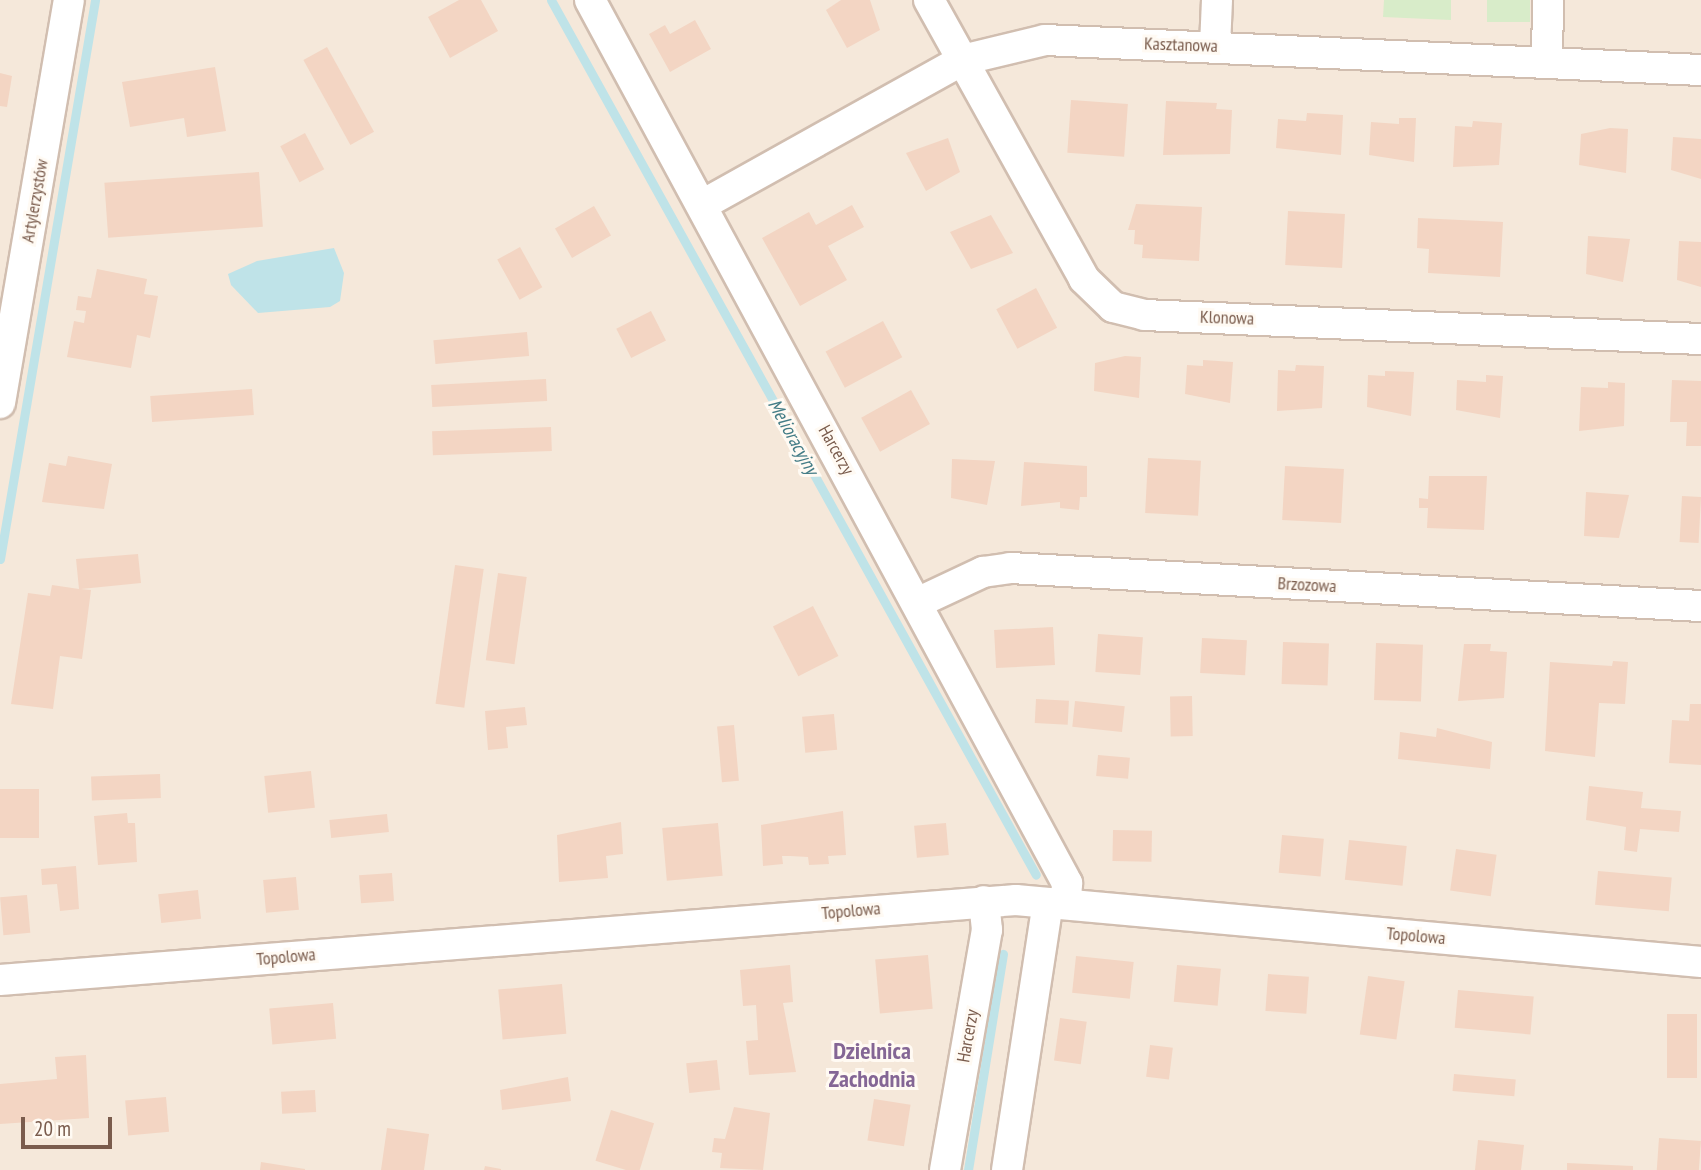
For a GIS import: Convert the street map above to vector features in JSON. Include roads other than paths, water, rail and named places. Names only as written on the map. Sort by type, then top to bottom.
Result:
[{"type":"street","name":"Artylerzystów","points":[[0,403],[69,0]]},
{"type":"street","name":"Harcerzy","points":[[590,0],[919,602],[1067,883],[1057,903],[1007,1170]]},
{"type":"street","name":"Klonowa","points":[[929,0],[1084,279],[1113,307],[1144,315],[1701,339]]},
{"type":"street","points":[[1215,46],[1217,0]]},
{"type":"street","points":[[1547,63],[1548,0]]},
{"type":"street","name":"Kasztanowa","points":[[702,205],[962,60],[1045,40],[1701,70]]},
{"type":"street","name":"Brzozowa","points":[[919,602],[983,572],[1010,568],[1701,606]]},
{"type":"street","name":"Harcerzy","points":[[945,1170],[987,930],[984,901]]},
{"type":"street","name":"Topolowa","points":[[0,980],[984,901],[1057,903],[1701,962]]},
{"type":"water","points":[[334,248],[344,273],[340,301],[330,307],[258,313],[231,285],[228,274],[257,261]]},
{"type":"waterway","points":[[0,559],[95,0]]},
{"type":"waterway","name":"Melioracyjny","points":[[551,0],[1036,875]]},
{"type":"waterway","points":[[968,1170],[1003,954]]},
{"type":"district","name":"Dzielnica Zachodnia","points":[[872,1065]]}]
